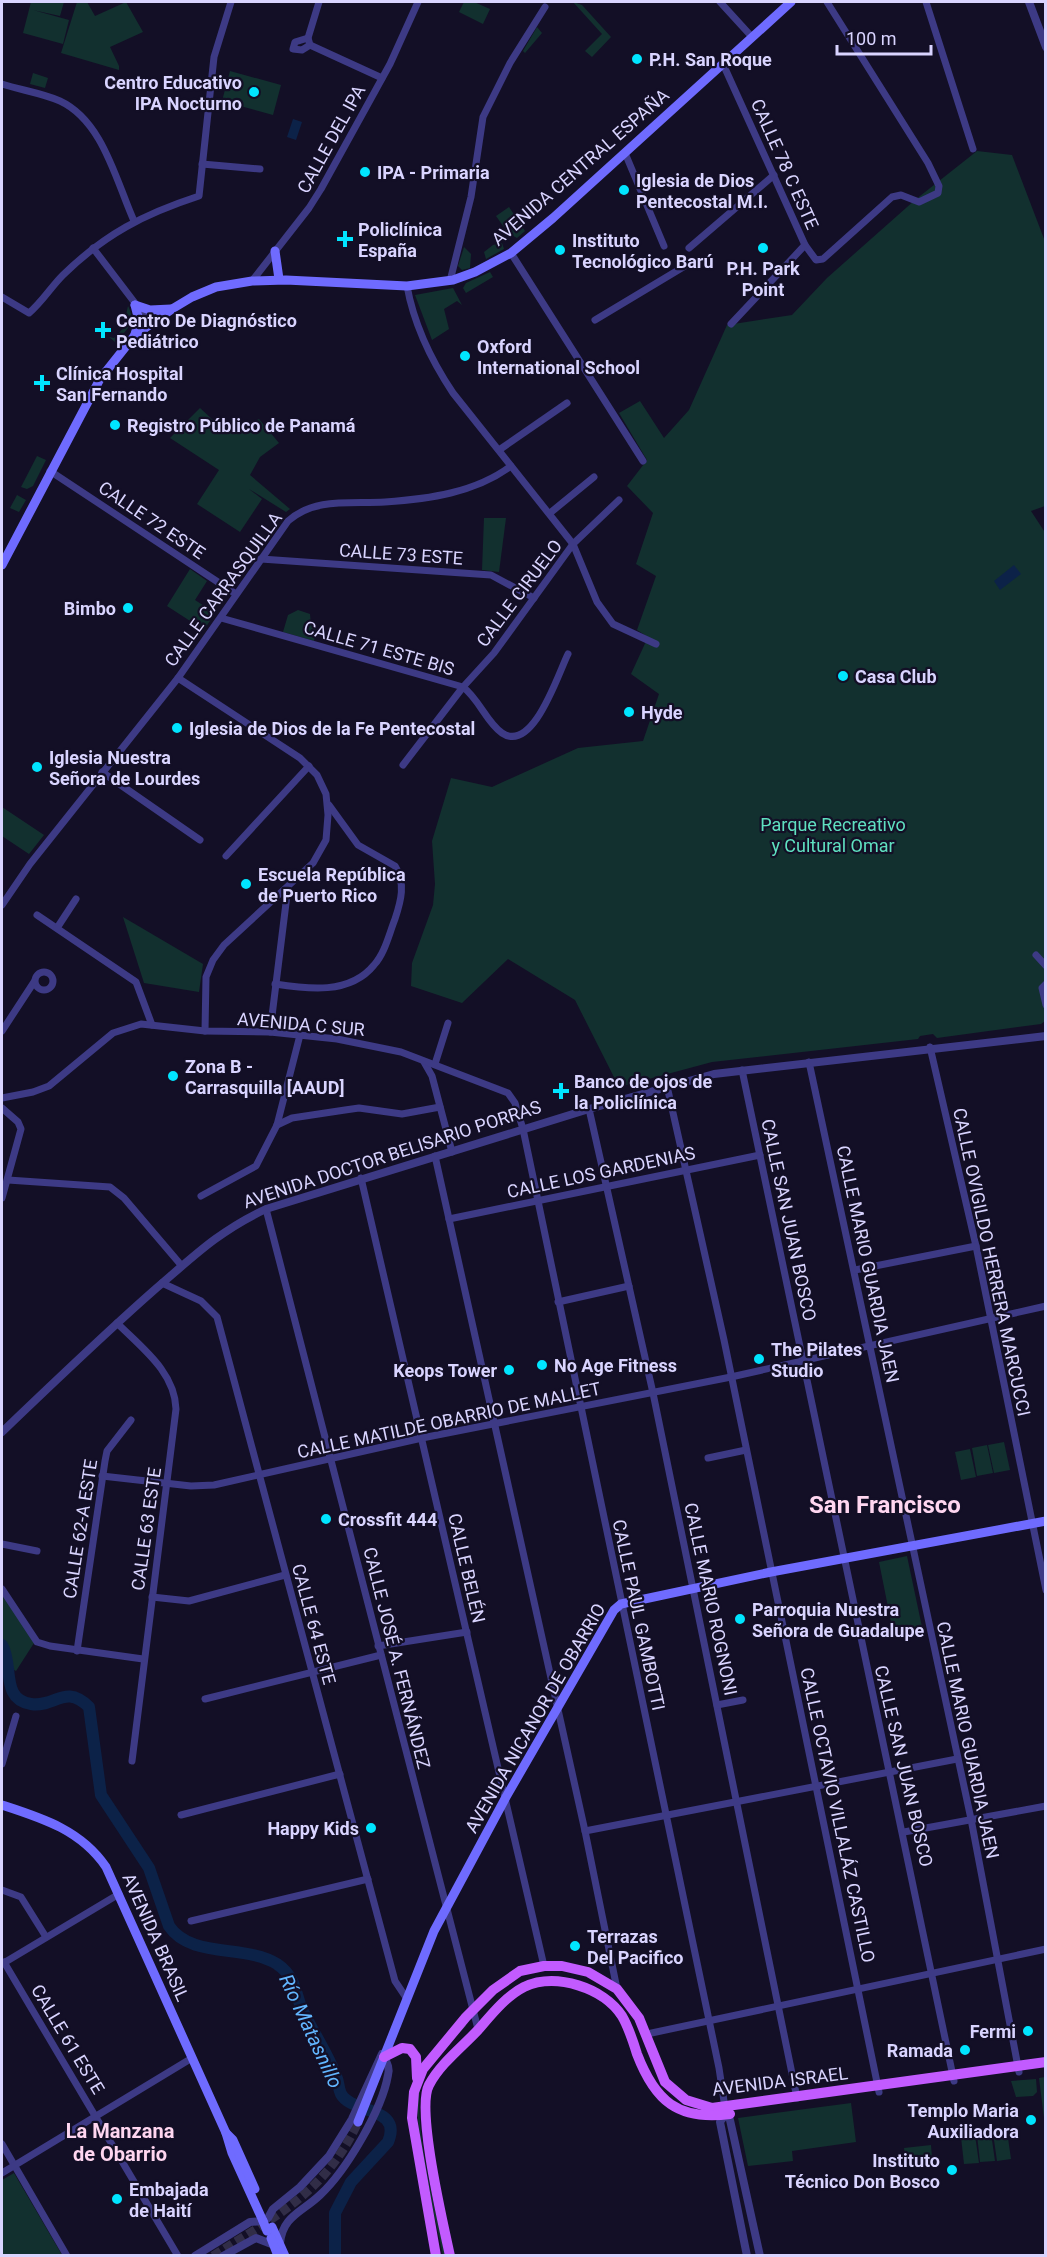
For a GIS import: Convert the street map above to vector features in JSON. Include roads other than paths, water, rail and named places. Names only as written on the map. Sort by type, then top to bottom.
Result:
[{"type":"main road","name":"AVENIDA CENTRAL ESPAÑA","points":[[2,565],[100,379],[135,335],[192,297],[216,287],[279,279],[407,286],[450,280],[475,272],[511,253],[791,2]]},
{"type":"main road","points":[[275,251],[279,279]]},
{"type":"main road","points":[[135,305],[150,310],[172,309]]},
{"type":"main road","points":[[135,305],[139,321],[135,335]]},
{"type":"main road","name":"AVENIDA NICANOR DE OBARRIO","points":[[355,2120],[446,1909],[506,1797],[558,1711],[614,1610],[621,1604],[693,1588],[1046,1521]]},
{"type":"main road","name":"AVENIDA BRASIL","points":[[2,1805],[59,1826],[85,1843],[106,1867],[226,2133],[231,2153],[285,2256]]},
{"type":"main road","name":"AVENIDA ISRAEL","points":[[436,2256],[412,2118],[417,2084],[429,2061],[474,2009],[493,1990],[529,1968],[562,1966],[588,1972],[617,1989],[632,2006],[665,2082],[676,2093],[696,2104],[725,2111],[1019,2068],[1046,2061]]},
{"type":"main road","name":"AVENIDA ISRAEL","points":[[478,2030],[498,2008],[525,1986],[549,1981],[585,1987],[614,2006],[622,2017],[645,2075],[662,2098],[684,2111],[702,2115],[797,2098],[879,2089]]},
{"type":"main road","points":[[450,2256],[428,2142],[425,2103],[428,2086],[436,2074],[478,2030]]},
{"type":"main road","points":[[384,2057],[402,2048],[412,2050],[416,2057],[417,2084]]},
{"type":"main road","name":"AVENIDA ISRAEL","points":[[1019,2068],[1046,2068]]},
{"type":"main road","name":"AVENIDA BRASIL","points":[[277,2244],[278,2256]]},
{"type":"street","points":[[2,297],[29,313],[93,248],[134,221],[199,196],[214,57],[231,2]]},
{"type":"street","points":[[319,2],[309,42],[382,78]]},
{"type":"street","name":"CALLE DEL IPA","points":[[252,281],[309,208],[382,78],[418,2]]},
{"type":"street","points":[[720,2],[752,37]]},
{"type":"street","points":[[805,245],[816,260],[824,260],[892,197],[901,195],[919,202],[926,201],[938,193],[939,186],[928,163],[827,2]]},
{"type":"street","points":[[926,2],[973,149]]},
{"type":"street","points":[[1029,2],[1046,47]]},
{"type":"street","points":[[450,280],[471,197],[483,117],[510,63],[545,7]]},
{"type":"street","name":"CALLE 78 C ESTE","points":[[723,64],[805,245],[731,324]]},
{"type":"street","points":[[2,84],[59,101],[83,116],[103,149],[134,221]]},
{"type":"street","points":[[625,153],[664,246]]},
{"type":"street","points":[[202,164],[260,169]]},
{"type":"street","points":[[689,248],[774,175]]},
{"type":"street","points":[[93,248],[151,324]]},
{"type":"street","points":[[511,253],[643,461]]},
{"type":"street","points":[[595,320],[685,266]]},
{"type":"street","points":[[407,286],[416,320],[438,370],[573,544],[597,602],[613,624],[656,644]]},
{"type":"street","points":[[499,450],[567,404]]},
{"type":"street","name":"CALLE CARRASQUILLA","points":[[2,905],[102,772],[177,678],[288,521],[304,509],[325,504],[384,502],[449,494],[488,481],[511,466]]},
{"type":"street","name":"CALLE 72 ESTE","points":[[50,471],[236,594]]},
{"type":"street","points":[[550,513],[594,477]]},
{"type":"street","name":"CALLE CIRUELO","points":[[404,765],[463,687],[494,653],[573,544],[619,500]]},
{"type":"street","name":"CALLE 73 ESTE","points":[[261,559],[491,575],[534,598]]},
{"type":"street","name":"CALLE 71 ESTE BIS","points":[[220,618],[463,687],[476,699],[502,733],[522,736],[534,725],[568,654]]},
{"type":"street","points":[[177,678],[309,766],[322,785],[328,803],[358,845],[395,866],[401,885],[401,901],[375,964],[358,977],[319,990],[274,984]]},
{"type":"street","points":[[226,856],[309,766]]},
{"type":"street","points":[[102,772],[200,840]]},
{"type":"street","points":[[205,1031],[206,977],[213,960],[225,945],[288,887],[322,851],[328,826],[328,803]]},
{"type":"street","points":[[270,1032],[274,984],[288,887]]},
{"type":"street","points":[[57,928],[76,898]]},
{"type":"street","points":[[37,915],[136,982],[152,1025]]},
{"type":"street","points":[[1036,955],[1046,966]]},
{"type":"street","points":[[2,1031],[34,982]]},
{"type":"street","points":[[1044,986],[1046,1005]]},
{"type":"street","points":[[435,1064],[448,1023]]},
{"type":"street","name":"AVENIDA C SUR","points":[[2,1098],[49,1086],[113,1033],[133,1025],[205,1031],[270,1032],[368,1045],[463,1074],[508,1093],[515,1103],[523,1129]]},
{"type":"street","points":[[201,1196],[256,1166],[277,1125],[300,1035]]},
{"type":"street","name":"AVENIDA DOCTOR BELISARIO PORRAS","points":[[2,1432],[117,1323],[210,1240],[266,1209],[667,1086],[742,1070],[930,1047],[1046,1036]]},
{"type":"street","name":"CALLE OVIGILDO HERRERA MARCUCCI","points":[[930,1047],[976,1246],[1046,1590]]},
{"type":"street","points":[[422,1060],[432,1076],[452,1152]]},
{"type":"street","name":"CALLE MARIO GUARDIA JAEN","points":[[809,1062],[855,1270],[910,1546],[971,1819],[1019,2068]]},
{"type":"street","points":[[432,1076],[437,1070],[463,1074]]},
{"type":"street","name":"CALLE SAN JUAN BOSCO","points":[[742,1070],[888,1771],[904,1832],[934,1972],[954,2078]]},
{"type":"street","name":"CALLE OCTAVIO VILLALÁZ CASTILLO","points":[[667,1086],[732,1377],[879,2089]]},
{"type":"street","points":[[2,1198],[21,1129],[18,1122],[4,1111],[12,1097]]},
{"type":"street","points":[[277,1125],[292,1118],[359,1108],[402,1114],[440,1107]]},
{"type":"street","name":"CALLE MARIO ROGNONI","points":[[589,1109],[653,1393],[797,2098]]},
{"type":"street","name":"CALLE PAUL GAMBOTTI","points":[[523,1129],[725,2111]]},
{"type":"street","name":"CALLE LOS GARDENIAS","points":[[449,1219],[760,1155]]},
{"type":"street","points":[[435,1156],[585,1831],[617,1989]]},
{"type":"street","name":"CALLE BELÉN","points":[[362,1178],[544,1966]]},
{"type":"street","points":[[8,1180],[110,1187],[124,1198],[182,1266]]},
{"type":"street","name":"CALLE JOSÉ A. FERNÁNDEZ","points":[[266,1209],[478,2030]]},
{"type":"street","points":[[855,1270],[976,1246]]},
{"type":"street","name":"CALLE 64 ESTE","points":[[162,1283],[201,1301],[217,1317],[395,1981],[407,1998]]},
{"type":"street","points":[[558,1302],[629,1286]]},
{"type":"street","name":"CALLE MATILDE OBARRIO DE MALLET","points":[[102,1476],[202,1487],[422,1438],[579,1409],[732,1377],[1046,1306]]},
{"type":"street","name":"CALLE 63 ESTE","points":[[117,1323],[160,1367],[176,1394],[132,1761]]},
{"type":"street","name":"CALLE 62-A ESTE","points":[[77,1651],[102,1476],[108,1451],[131,1420]]},
{"type":"street","points":[[708,1458],[746,1450]]},
{"type":"street","points":[[2,1544],[37,1551]]},
{"type":"street","points":[[152,1597],[189,1601],[285,1575]]},
{"type":"street","points":[[2,1589],[37,1642],[77,1651],[144,1659]]},
{"type":"street","points":[[378,1646],[467,1632]]},
{"type":"street","points":[[205,1699],[381,1655]]},
{"type":"street","points":[[717,1705],[743,1700]]},
{"type":"street","points":[[2,1764],[16,1716]]},
{"type":"street","points":[[585,1831],[957,1759]]},
{"type":"street","points":[[181,1815],[340,1774]]},
{"type":"street","points":[[904,1832],[1046,1806]]},
{"type":"street","points":[[191,1920],[368,1878]]},
{"type":"street","points":[[2,1890],[21,1897],[46,1936]]},
{"type":"street","points":[[3,1963],[119,1894]]},
{"type":"street","points":[[646,2034],[1046,1949]]},
{"type":"street","name":"CALLE 61 ESTE","points":[[3,1963],[96,2115],[178,2256]]},
{"type":"street","name":"AVENIDA NICANOR DE OBARRIO","points":[[366,2093],[379,2057],[389,2045]]},
{"type":"street","name":"AVENIDA NICANOR DE OBARRIO","points":[[277,2244],[284,2224],[320,2195],[368,2126],[389,2074],[384,2057]]},
{"type":"street","points":[[2,2173],[192,2058]]},
{"type":"street","points":[[725,2111],[720,2122],[747,2256]]},
{"type":"street","points":[[725,2111],[730,2120],[760,2256]]},
{"type":"street","name":"AVENIDA NICANOR DE OBARRIO","points":[[195,2256],[250,2222],[265,2219],[273,2209],[314,2174],[355,2120]]},
{"type":"street","points":[[2,2144],[67,2256]]},
{"type":"street","points":[[223,2256],[256,2238],[277,2244]]},
{"type":"water","points":[[293,119],[302,122],[296,140],[287,137]]},
{"type":"water","points":[[1014,565],[1021,574],[1000,590],[994,581]]},
{"type":"waterway","name":"Río Matasnillo","points":[[2,1645],[11,1688],[21,1701],[39,1704],[73,1697],[89,1707],[101,1795],[149,1868],[169,1926],[191,1943],[250,1954],[277,1964],[288,1974],[295,1987],[301,2007],[337,2078],[341,2094],[355,2105],[383,2116],[389,2122],[391,2130],[388,2142],[351,2182],[335,2213],[335,2256]]},
{"type":"tunnel","points":[[213,2256],[258,2228],[315,2185],[331,2167],[358,2122]]},
{"type":"place","name":"P.H. San Roque","points":[[637,59]]},
{"type":"place","name":"Centro Educativo IPA Nocturno","points":[[254,92]]},
{"type":"place","name":"IPA - Primaria","points":[[365,172]]},
{"type":"place","name":"Iglesia de Dios Pentecostal M.I.","points":[[624,190]]},
{"type":"place","name":"Policlínica España","points":[[345,239]]},
{"type":"place","name":"P.H. Park Point","points":[[763,248]]},
{"type":"place","name":"Instituto Tecnológico Barú","points":[[560,250]]},
{"type":"place","name":"Centro De Diagnóstico Pediátrico","points":[[103,330]]},
{"type":"place","name":"Oxford International School","points":[[465,356]]},
{"type":"place","name":"Clínica Hospital San Fernando","points":[[42,383]]},
{"type":"place","name":"Registro Público de Panamá","points":[[115,425]]},
{"type":"place","name":"Bimbo","points":[[128,608]]},
{"type":"place","name":"Casa Club","points":[[843,676]]},
{"type":"place","name":"Hyde","points":[[629,712]]},
{"type":"place","name":"Iglesia de Dios de la Fe Pentecostal","points":[[177,728]]},
{"type":"place","name":"Iglesia Nuestra Señora de Lourdes","points":[[37,767]]},
{"type":"place","name":"Escuela República de Puerto Rico","points":[[246,884]]},
{"type":"place","name":"Zona B - Carrasquilla [AAUD]","points":[[173,1076]]},
{"type":"place","name":"Banco de ojos de la Policlínica","points":[[561,1091]]},
{"type":"place","name":"The Pilates Studio","points":[[759,1359]]},
{"type":"place","name":"No Age Fitness","points":[[542,1365]]},
{"type":"place","name":"Keops Tower","points":[[509,1370]]},
{"type":"place","name":"Crossfit 444","points":[[326,1519]]},
{"type":"place","name":"Parroquia Nuestra Señora de Guadalupe","points":[[740,1619]]},
{"type":"place","name":"Happy Kids","points":[[371,1828]]},
{"type":"place","name":"Terrazas Del Pacifico","points":[[575,1946]]},
{"type":"place","name":"Fermi","points":[[1028,2031]]},
{"type":"place","name":"Ramada","points":[[965,2050]]},
{"type":"place","name":"Templo Maria Auxiliadora","points":[[1031,2120]]},
{"type":"place","name":"Instituto Técnico Don Bosco","points":[[952,2170]]},
{"type":"place","name":"Embajada de Haití","points":[[117,2199]]},
{"type":"district","name":"San Francisco","points":[[885,1505]]},
{"type":"district","name":"La Manzana de Obarrio","points":[[120,2142]]},
{"type":"park label","name":"Parque Recreativo y Cultural Omar","points":[[833,834]]}]
